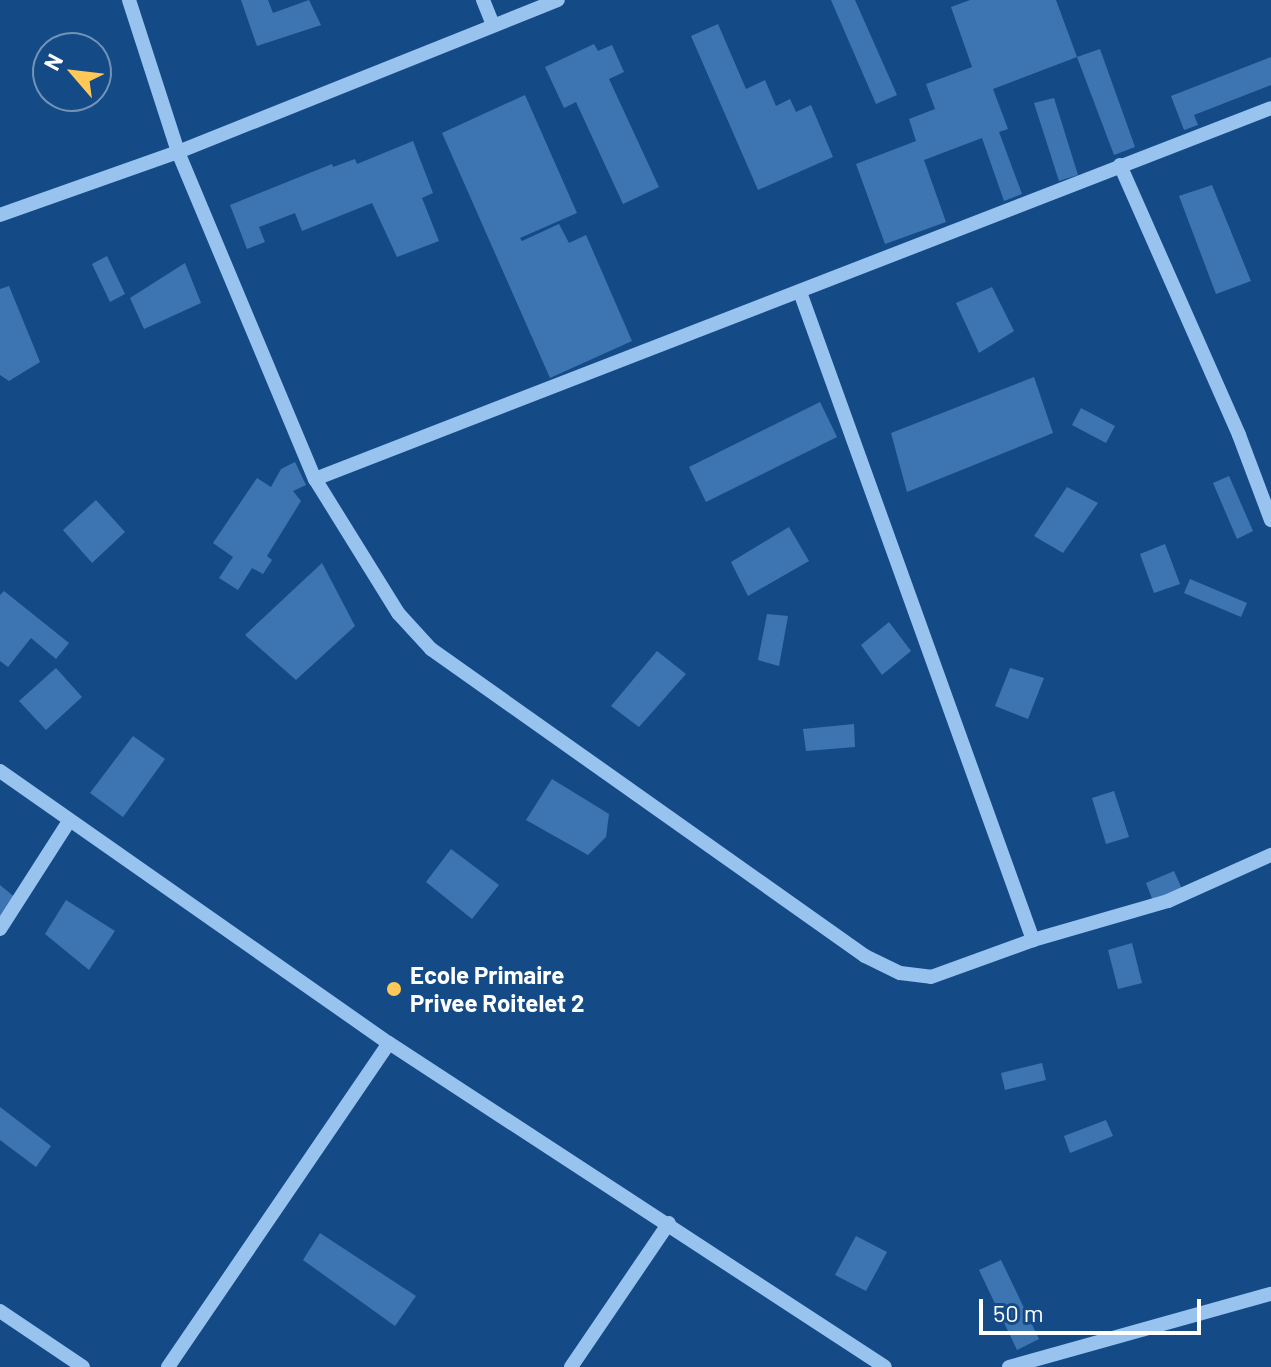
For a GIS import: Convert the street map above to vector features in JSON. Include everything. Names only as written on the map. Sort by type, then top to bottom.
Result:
[{"type":"street","points":[[129,0],[178,152],[315,479],[398,613],[431,649],[865,956],[900,973],[931,977],[1033,940],[1168,901],[1271,855]]},
{"type":"street","points":[[483,0],[493,25]]},
{"type":"street","points":[[0,215],[178,152],[558,0]]},
{"type":"street","points":[[315,479],[1271,108]]},
{"type":"street","points":[[1120,165],[1239,435],[1271,520]]},
{"type":"street","points":[[800,292],[1033,940]]},
{"type":"street","points":[[0,771],[389,1043],[550,1150],[669,1223],[885,1367]]},
{"type":"street","points":[[0,929],[69,821]]},
{"type":"street","points":[[168,1367],[389,1043]]},
{"type":"street","points":[[571,1367],[669,1223]]},
{"type":"street","points":[[1009,1367],[1271,1294]]},
{"type":"street","points":[[0,1311],[83,1367]]},
{"type":"building","points":[[241,0],[268,0],[273,13],[309,0],[321,25],[257,46]]},
{"type":"building","points":[[831,0],[855,0],[897,95],[876,104]]},
{"type":"building","points":[[970,0],[1056,0],[1077,57],[993,89],[1008,129],[999,132],[1022,194],[1004,201],[982,138],[924,160],[946,222],[885,244],[856,164],[916,141],[909,119],[935,109],[926,84],[972,67],[951,7]]},
{"type":"building","points":[[718,24],[746,89],[765,80],[776,106],[790,99],[796,112],[811,105],[833,157],[758,190],[691,36]]},
{"type":"building","points":[[594,44],[598,51],[612,45],[624,72],[609,79],[659,187],[623,204],[576,102],[564,108],[545,67]]},
{"type":"building","points":[[1100,49],[1135,147],[1114,155],[1077,57]]},
{"type":"building","points":[[1271,57],[1271,85],[1194,115],[1198,125],[1184,130],[1171,96]]},
{"type":"building","points":[[525,95],[577,213],[520,238],[522,241],[559,224],[569,243],[586,235],[632,341],[550,378],[442,133]]},
{"type":"building","points":[[1054,98],[1078,175],[1059,181],[1034,103]]},
{"type":"building","points":[[413,141],[433,193],[422,198],[439,241],[397,257],[372,203],[302,231],[295,213],[259,227],[265,242],[247,249],[230,205],[332,164],[333,167],[355,159],[357,164]]},
{"type":"building","points":[[1212,185],[1251,281],[1216,294],[1179,196]]},
{"type":"building","points":[[107,256],[125,294],[110,302],[92,264]]},
{"type":"building","points":[[185,263],[201,303],[144,329],[130,298]]},
{"type":"building","points":[[9,286],[40,362],[9,381],[0,375],[0,289]]},
{"type":"building","points":[[992,287],[1014,331],[979,353],[956,303]]},
{"type":"building","points":[[1034,377],[1053,433],[907,492],[891,433]]},
{"type":"building","points":[[820,402],[837,437],[706,502],[689,467]]},
{"type":"building","points":[[1081,408],[1115,426],[1106,443],[1072,425]]},
{"type":"building","points":[[295,462],[306,485],[293,491],[301,501],[267,556],[272,560],[263,574],[252,568],[238,590],[219,578],[233,557],[213,543],[257,478],[271,487],[281,469]]},
{"type":"building","points":[[1229,476],[1253,531],[1237,539],[1213,483]]},
{"type":"building","points":[[1067,487],[1098,503],[1063,553],[1034,536]]},
{"type":"building","points":[[96,500],[125,532],[92,563],[63,530]]},
{"type":"building","points":[[789,527],[809,561],[748,596],[731,562]]},
{"type":"building","points":[[1165,544],[1180,584],[1154,593],[1140,554]]},
{"type":"building","points":[[322,563],[355,626],[296,680],[245,635]]},
{"type":"building","points":[[1190,579],[1247,603],[1241,617],[1184,593]]},
{"type":"building","points":[[4,591],[69,643],[56,659],[31,638],[8,667],[0,661],[0,595]]},
{"type":"building","points":[[767,614],[788,616],[779,666],[758,660]]},
{"type":"building","points":[[889,622],[911,651],[882,675],[861,645]]},
{"type":"building","points":[[657,651],[686,674],[639,727],[611,706]]},
{"type":"building","points":[[56,668],[82,697],[46,730],[19,701]]},
{"type":"building","points":[[1010,668],[1044,678],[1028,719],[995,706]]},
{"type":"building","points":[[854,724],[855,747],[806,751],[803,729]]},
{"type":"building","points":[[133,736],[165,759],[123,817],[90,793]]},
{"type":"building","points":[[552,779],[609,814],[606,837],[588,855],[526,820]]},
{"type":"building","points":[[1114,791],[1129,837],[1106,844],[1092,798]]},
{"type":"building","points":[[451,849],[499,885],[472,919],[426,882]]},
{"type":"building","points":[[1174,871],[1182,889],[1153,901],[1146,883]]},
{"type":"building","points":[[0,885],[17,899],[0,919]]},
{"type":"building","points":[[66,900],[115,931],[89,970],[45,934]]},
{"type":"building","points":[[1132,943],[1142,983],[1118,989],[1108,950]]},
{"type":"building","points":[[1042,1063],[1046,1080],[1005,1090],[1001,1073]]},
{"type":"building","points":[[0,1107],[51,1146],[36,1167],[0,1140]]},
{"type":"building","points":[[1106,1120],[1113,1136],[1070,1153],[1064,1136]]},
{"type":"building","points":[[320,1233],[416,1296],[395,1326],[303,1260]]},
{"type":"building","points":[[856,1236],[887,1252],[866,1291],[835,1275]]},
{"type":"building","points":[[1001,1260],[1039,1339],[1017,1350],[979,1270]]},
{"type":"place","name":"Ecole Primaire Privee Roitelet 2","points":[[394,989]]}]
